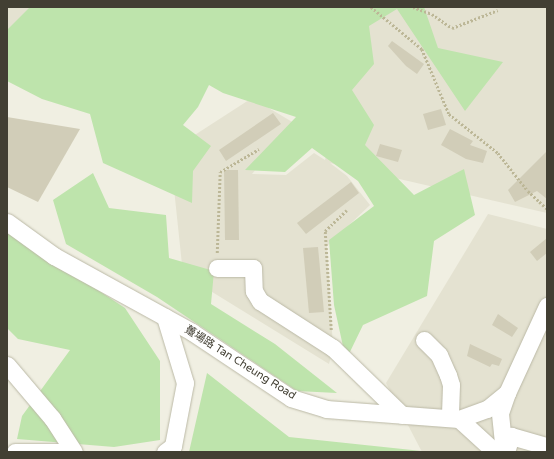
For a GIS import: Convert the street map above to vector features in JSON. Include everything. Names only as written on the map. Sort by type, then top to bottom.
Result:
[{"type":"street","points":[[7,222],[65,263],[165,317]]},
{"type":"street","points":[[217,268],[253,268],[254,291],[260,301],[332,348],[402,415]]},
{"type":"street","points":[[505,452],[500,413],[507,393],[547,306]]},
{"type":"street","name":"躉場路 Tan Cheung Road","points":[[165,317],[291,398],[326,409],[455,419],[487,409],[507,393]]},
{"type":"street","name":"躉場路 Tan Cheung Road","points":[[165,317],[185,383],[173,446],[166,452]]},
{"type":"street","points":[[424,340],[439,355],[448,375],[451,385],[455,419],[495,452]]},
{"type":"street","points":[[7,366],[52,418],[74,452]]},
{"type":"street","points":[[505,452],[511,436],[547,446]]},
{"type":"street","points":[[15,452],[61,452]]},
{"type":"path","points":[[371,7],[422,49],[449,114],[498,153],[528,191],[547,209]]},
{"type":"path","points":[[413,7],[432,14],[452,28],[498,10]]},
{"type":"path","points":[[217,268],[220,172],[259,149]]},
{"type":"path","points":[[332,348],[325,231],[347,210]]},
{"type":"shaded area","points":[[7,7],[51,7],[7,52]]},
{"type":"shaded area","points":[[364,7],[547,7],[547,213],[330,163],[347,176],[370,205],[327,246],[333,348],[329,364],[183,274],[170,151],[252,98],[294,123],[252,174],[286,175],[314,153],[325,160]]},
{"type":"shaded area","points":[[488,214],[547,229],[547,452],[422,452],[386,383]]},
{"type":"green space","points":[[30,7],[424,7],[438,48],[503,62],[465,111],[397,9],[369,26],[374,64],[352,90],[374,125],[365,145],[414,195],[464,169],[475,215],[434,241],[427,296],[363,325],[346,360],[334,305],[329,240],[374,206],[358,181],[312,148],[285,172],[245,170],[296,117],[223,93],[209,85],[198,107],[183,125],[211,146],[193,171],[192,203],[103,163],[90,114],[42,99],[7,81],[7,30]]},
{"type":"green space","points":[[93,173],[109,208],[166,215],[169,258],[214,271],[211,304],[275,344],[337,393],[297,391],[157,297],[66,244],[53,200]]},
{"type":"green space","points":[[7,230],[125,308],[160,361],[160,440],[114,447],[17,439],[22,416],[70,350],[18,339],[7,328]]},
{"type":"green space","points":[[207,373],[289,437],[431,452],[189,452]]},
{"type":"building","points":[[392,41],[424,64],[417,74],[406,66],[388,46]]},
{"type":"building","points":[[441,109],[446,125],[428,130],[423,114]]},
{"type":"building","points":[[273,113],[281,124],[226,161],[219,150]]},
{"type":"building","points":[[7,117],[80,129],[38,202],[7,187]]},
{"type":"building","points":[[450,129],[473,141],[470,145],[487,151],[483,163],[466,159],[441,145]]},
{"type":"building","points":[[380,144],[402,150],[398,162],[376,156]]},
{"type":"building","points":[[547,151],[547,199],[537,191],[515,202],[508,190]]},
{"type":"building","points":[[224,170],[238,170],[239,240],[225,240]]},
{"type":"building","points":[[351,182],[359,193],[306,234],[297,223]]},
{"type":"building","points":[[547,238],[547,253],[537,261],[530,252]]},
{"type":"building","points":[[318,247],[324,312],[309,313],[303,248]]},
{"type":"building","points":[[498,314],[518,328],[512,337],[492,325]]},
{"type":"building","points":[[470,344],[502,359],[499,366],[492,364],[490,367],[467,356]]}]
